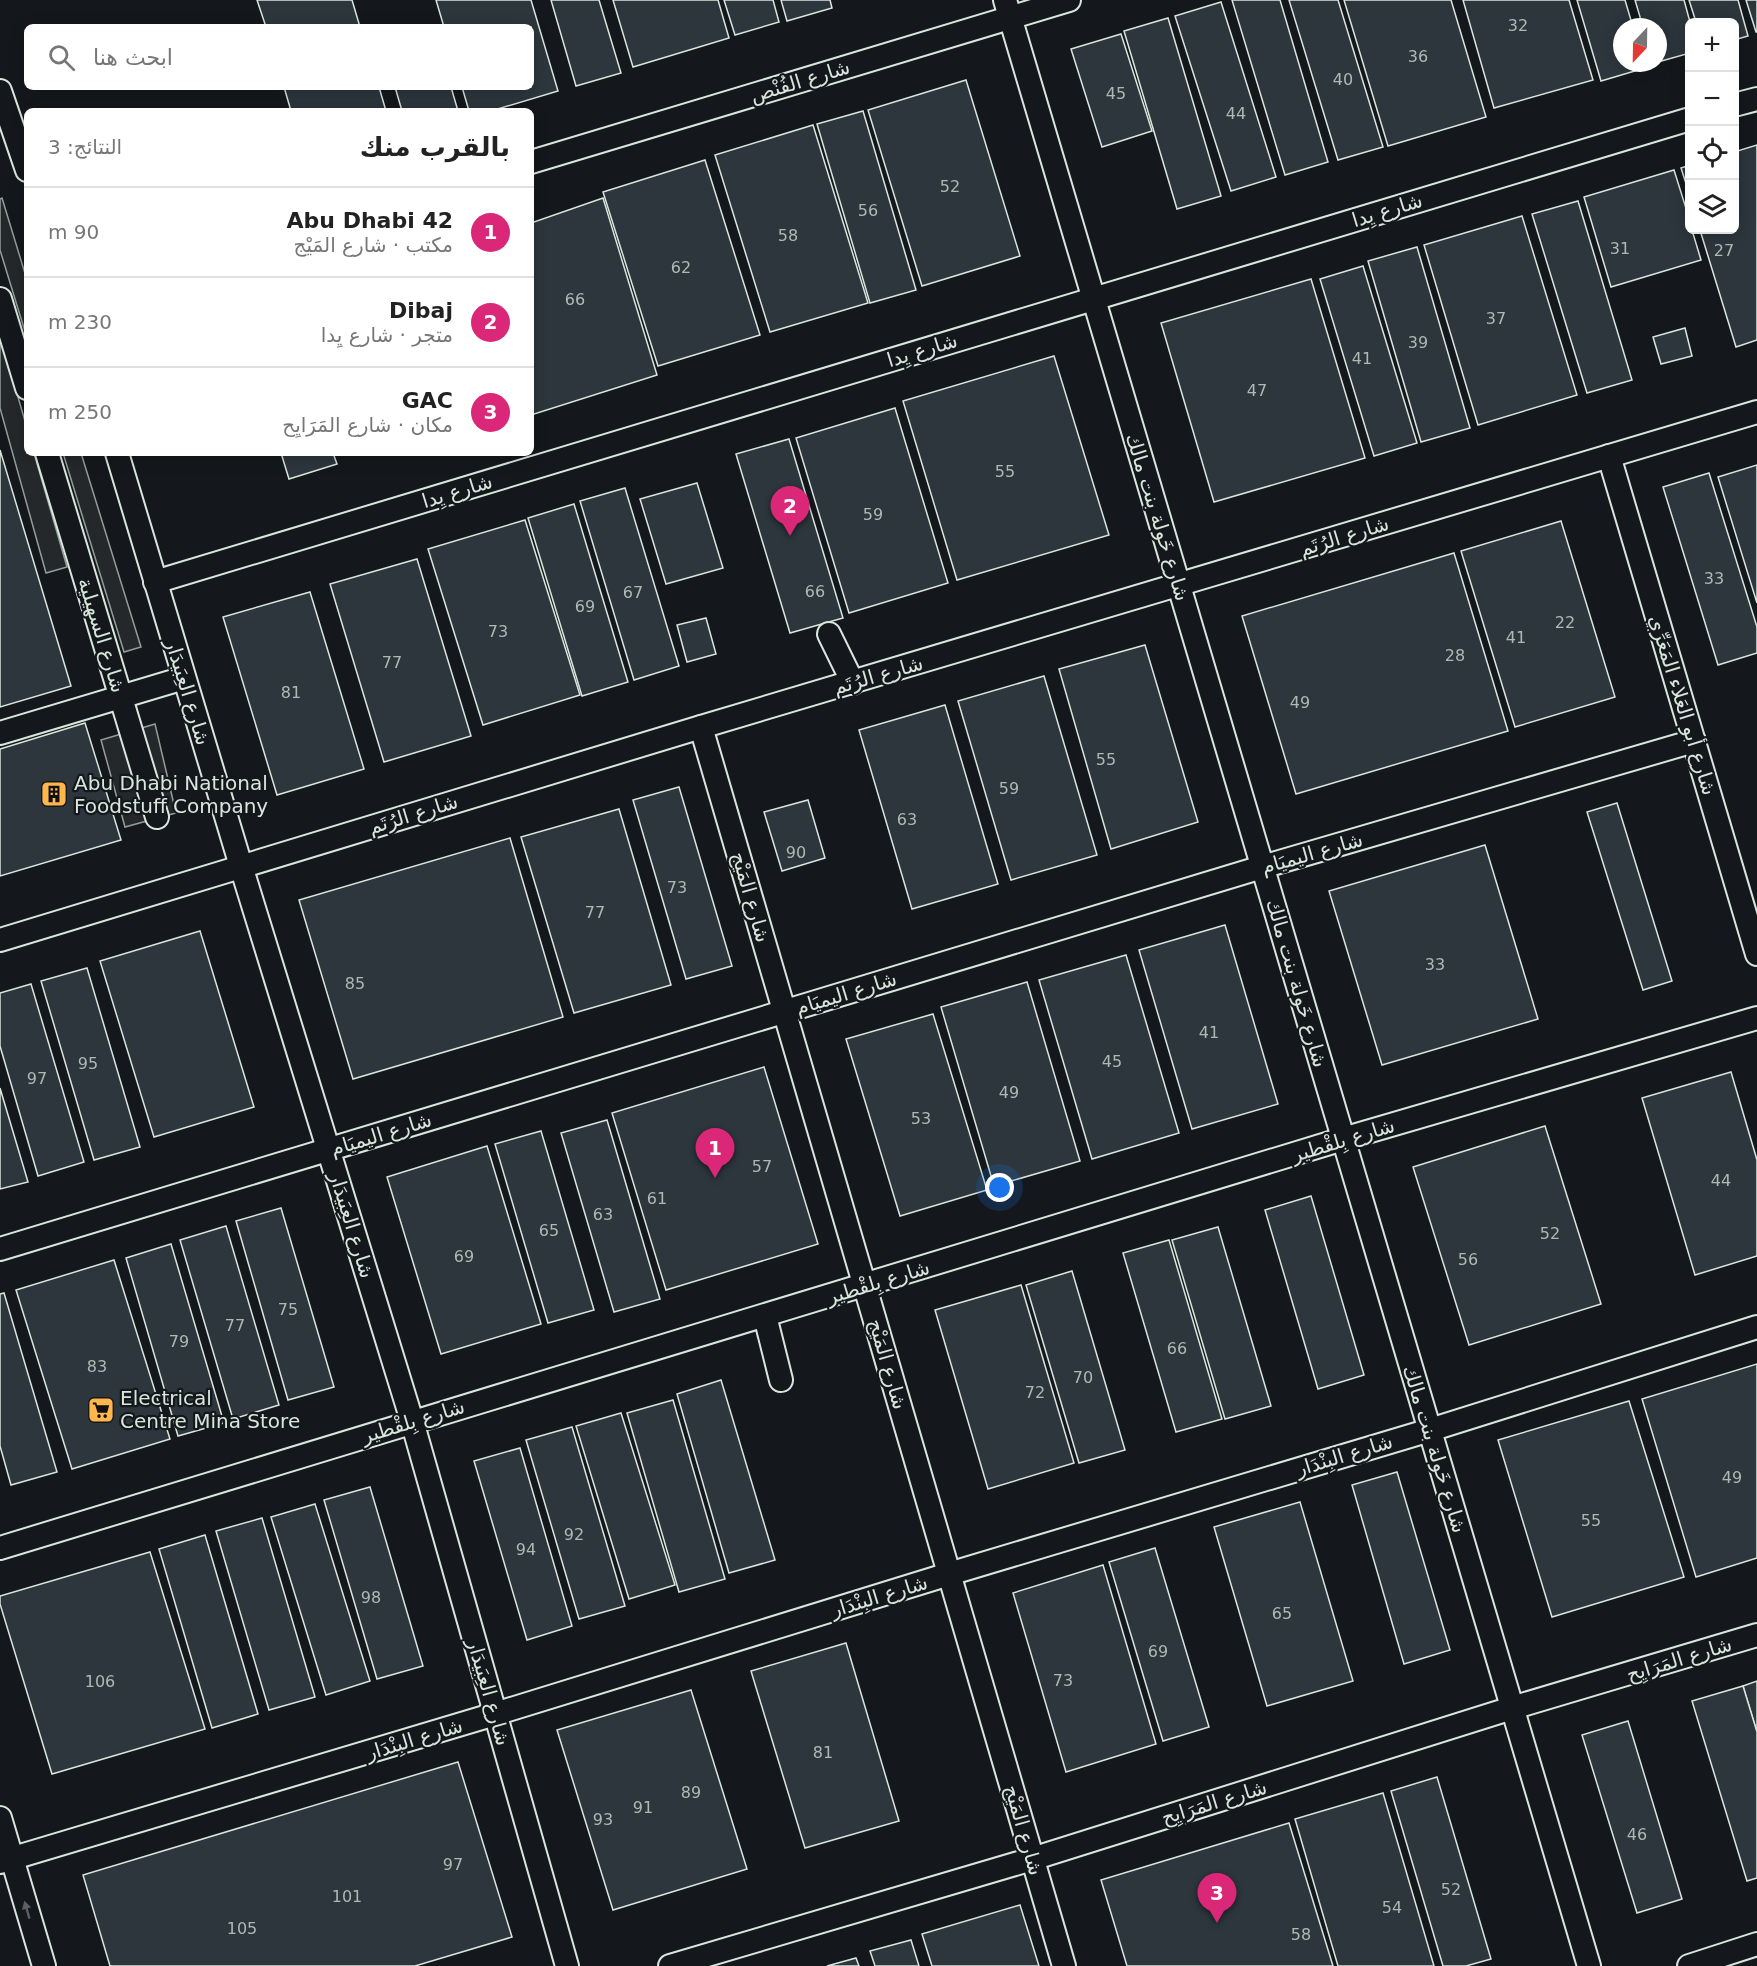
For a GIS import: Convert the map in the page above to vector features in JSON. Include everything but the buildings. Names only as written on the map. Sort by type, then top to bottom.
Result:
[{"type":"street","name":"شارع الفُنْص","points":[[534,161],[1007,9],[1069,0]]},
{"type":"street","name":"شارع خَولة بنت مالك","points":[[1007,9],[1589,1966]]},
{"type":"street","points":[[0,91],[24,161]]},
{"type":"street","points":[[1739,104],[1757,99]]},
{"type":"street","name":"شارع يِدا","points":[[155,582],[1685,120]]},
{"type":"street","points":[[0,299],[24,378]]},
{"type":"street","name":"شارع الرُتَم","points":[[0,940],[702,727],[1757,412]]},
{"type":"street","name":"شارع السهيلية","points":[[47,456],[157,817]]},
{"type":"street","name":"شارع العِبَيدَار","points":[[118,456],[412,1421],[567,1966]]},
{"type":"street","name":"شارع أبو العَلاء المَعَرِّي","points":[[1609,456],[1757,954]]},
{"type":"street","points":[[829,634],[853,683]]},
{"type":"street","points":[[0,733],[184,678]]},
{"type":"street","name":"شارع المَيْج","points":[[702,727],[1064,1966]]},
{"type":"street","name":"شارع اليميَام","points":[[0,1249],[1262,867],[1694,741]]},
{"type":"street","name":"شارع بِلقْطير","points":[[0,1548],[1343,1139],[1757,1018]]},
{"type":"street","points":[[765,1316],[781,1380]]},
{"type":"street","name":"شارع البِنْدَار","points":[[6,1860],[1430,1430],[1757,1327]]},
{"type":"street","name":"شارع المَرَايِح","points":[[670,1966],[1032,1859],[1512,1708],[1757,1635]]},
{"type":"street","points":[[0,1818],[6,1860],[44,1966]]},
{"type":"street","points":[[1689,1966],[1757,1944]]},
{"type":"shaded area","points":[[2,198],[24,270],[24,328],[0,250],[0,199]]},
{"type":"shaded area","points":[[0,335],[24,418],[24,456],[35,456],[67,567],[46,573],[0,408]]},
{"type":"shaded area","points":[[64,456],[82,456],[141,647],[124,652]]},
{"type":"shaded area","points":[[155,724],[176,813],[125,827],[101,740]]},
{"type":"place","name":"Dibaj","points":[[790,536]]},
{"type":"place","name":"Abu Dhabi National Foodstuff Company","points":[[54,794]]},
{"type":"place","name":"42 Abu Dhabi","points":[[715,1178]]},
{"type":"place","name":"Electrical Centre Mina Store","points":[[101,1410]]},
{"type":"place","name":"GAC","points":[[1217,1923]]}]
